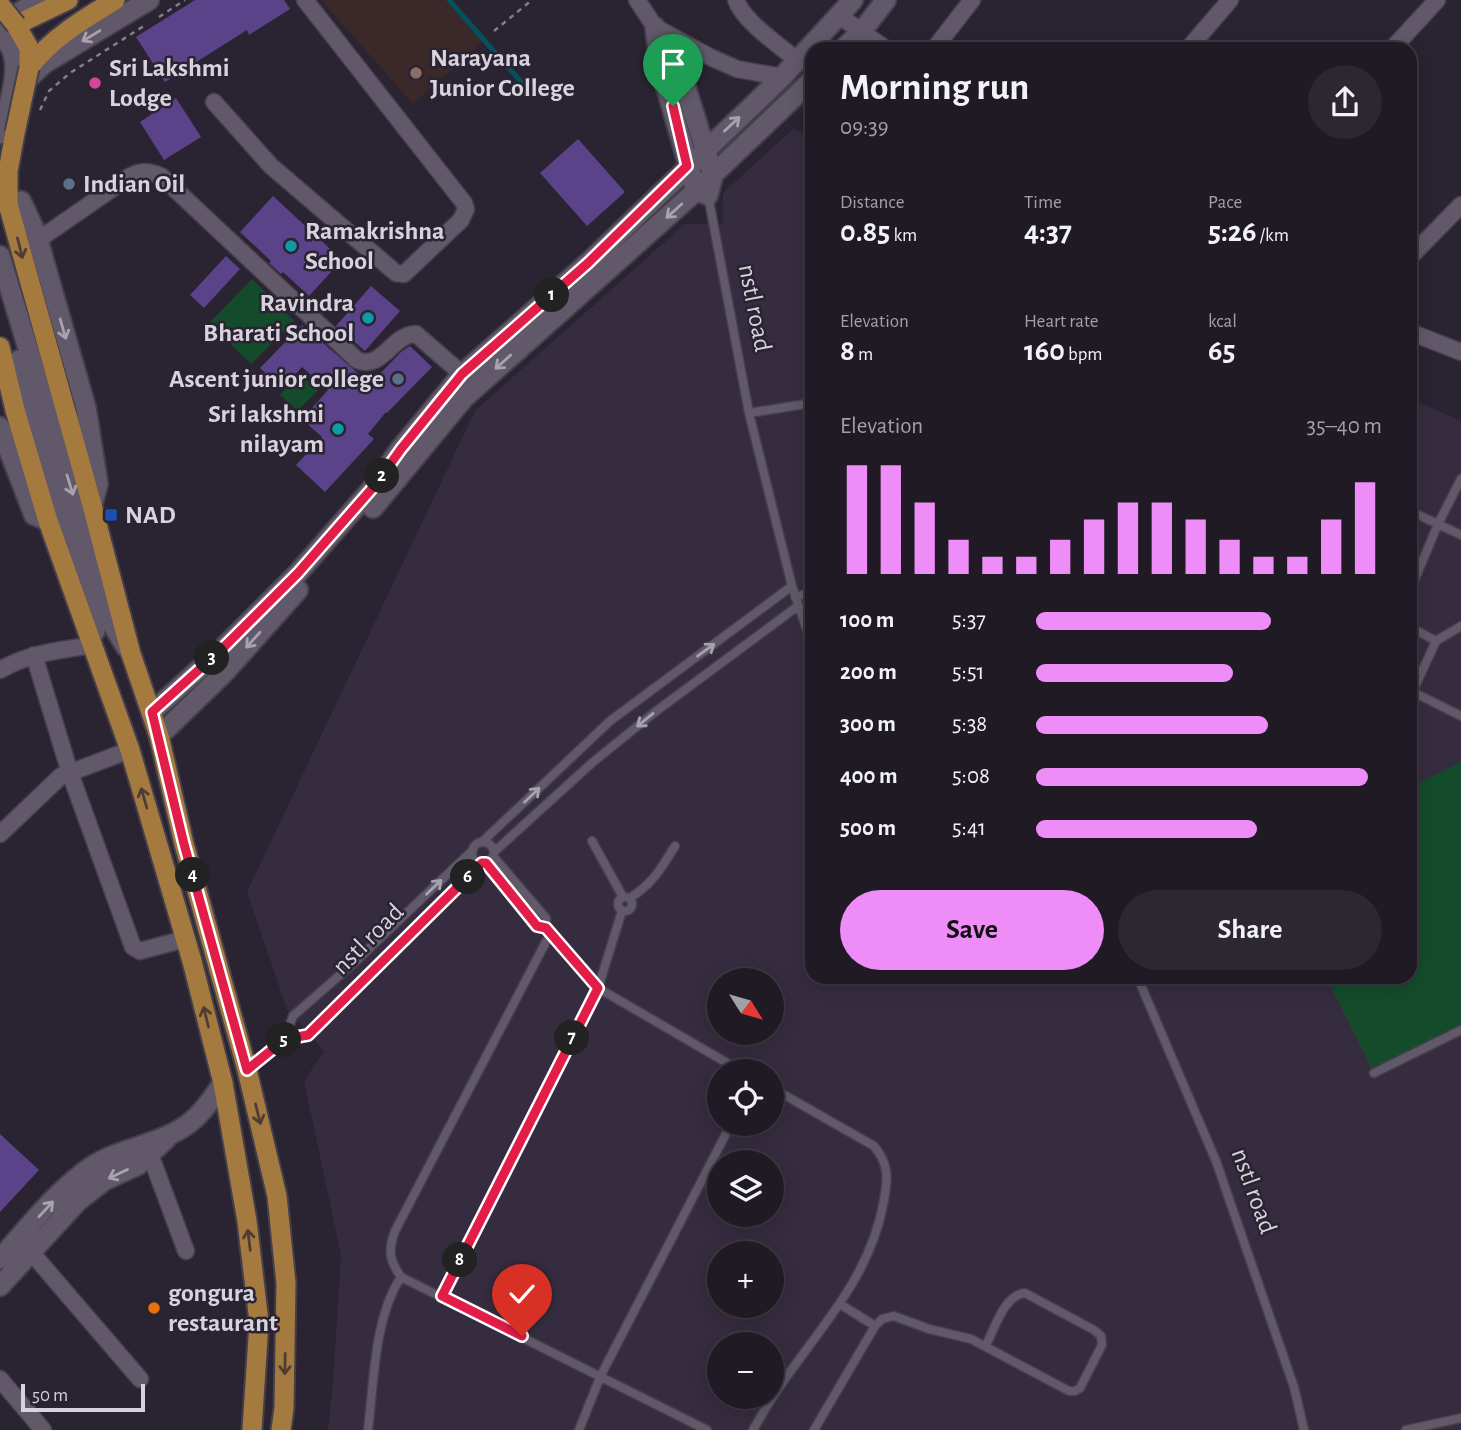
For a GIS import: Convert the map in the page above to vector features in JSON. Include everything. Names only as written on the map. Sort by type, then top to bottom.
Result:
[{"type":"main road","points":[[5,28],[68,0]]},
{"type":"main road","points":[[0,157],[29,68],[38,55],[115,0]]},
{"type":"main road","points":[[0,5],[5,28],[29,48],[29,68]]},
{"type":"main road","points":[[8,134],[8,204],[82,466],[131,654],[159,736],[184,844],[247,1070],[277,1196],[286,1283],[284,1408],[281,1430]]},
{"type":"main road","points":[[0,347],[15,410],[48,521],[130,750],[186,939],[223,1083],[247,1221],[259,1322],[252,1430]]},
{"type":"street","points":[[8,134],[14,73],[5,28],[39,0]]},
{"type":"street","points":[[12,93],[45,63],[149,0]]},
{"type":"street","points":[[214,102],[271,166],[396,272],[404,274],[461,220],[466,208],[464,203],[305,0]]},
{"type":"street","points":[[637,0],[676,56],[705,149],[706,187]]},
{"type":"street","points":[[736,0],[757,26],[797,60]]},
{"type":"street","points":[[813,42],[853,0]]},
{"type":"street","points":[[850,42],[886,0]]},
{"type":"street","points":[[939,42],[972,0]]},
{"type":"street","points":[[1194,42],[1230,0]]},
{"type":"street","points":[[1398,42],[1437,0]]},
{"type":"street","points":[[838,15],[877,42]]},
{"type":"street","points":[[655,27],[737,69],[782,77]]},
{"type":"street","name":"nstl road","points":[[655,27],[660,66],[687,166],[706,187]]},
{"type":"street","points":[[152,712],[223,648],[298,573],[376,484],[462,374],[588,263],[782,77],[805,51]]},
{"type":"street","points":[[159,736],[224,673],[383,497],[464,398],[706,187],[805,87]]},
{"type":"street","points":[[38,240],[128,177],[139,171],[149,171],[162,176],[357,360],[365,364],[372,363],[403,337],[416,334],[462,374]]},
{"type":"street","points":[[20,201],[38,240],[86,408],[98,484],[92,505]]},
{"type":"street","points":[[1417,250],[1461,205]]},
{"type":"street","points":[[0,256],[111,622],[131,654]]},
{"type":"street","points":[[0,294],[95,627],[101,667]]},
{"type":"street","points":[[1417,335],[1461,352]]},
{"type":"street","points":[[0,428],[34,515],[48,521]]},
{"type":"street","points":[[0,670],[34,655],[93,645]]},
{"type":"street","points":[[34,655],[70,773],[133,947],[140,951],[152,950],[186,939]]},
{"type":"street","points":[[0,834],[61,776],[130,750]]},
{"type":"street","points":[[0,1259],[68,1185],[91,1167],[118,1152],[172,1133],[192,1121],[223,1083]]},
{"type":"street","points":[[0,1286],[78,1201],[105,1180],[138,1165],[172,1133]]},
{"type":"street","points":[[150,1154],[186,1251]]},
{"type":"street","points":[[31,1252],[140,1379]]},
{"type":"street","points":[[0,1379],[43,1430]]},
{"type":"lane","name":"nstl road","points":[[706,187],[749,413],[796,602],[805,626]]},
{"type":"lane","points":[[749,413],[805,404]]},
{"type":"lane","points":[[1417,574],[1461,479]]},
{"type":"lane","points":[[1417,514],[1461,535]]},
{"type":"lane","points":[[247,1070],[285,1039],[293,1016],[356,961],[610,721],[792,586]]},
{"type":"lane","points":[[796,602],[805,596]]},
{"type":"lane","name":"nstl road","points":[[285,1039],[308,1035],[484,863],[624,737],[796,602]]},
{"type":"lane","points":[[1417,680],[1436,640],[1461,626]]},
{"type":"lane","points":[[1417,630],[1436,640]]},
{"type":"lane","points":[[1417,694],[1461,716]]},
{"type":"lane","points":[[442,1296],[598,988],[622,911],[632,907],[633,902],[626,897],[592,841]]},
{"type":"lane","points":[[482,842],[489,844],[494,854],[546,918],[548,931],[395,1231],[389,1256],[401,1276],[707,1430]]},
{"type":"lane","points":[[626,897],[657,877],[675,846]]},
{"type":"lane","points":[[473,850],[475,860],[484,863],[537,926],[548,931],[598,988],[720,1059]]},
{"type":"lane","name":"nstl road","points":[[1139,984],[1216,1161],[1294,1387],[1304,1430]]},
{"type":"lane","points":[[1374,1073],[1461,1031]]},
{"type":"lane","points":[[753,1430],[777,1390],[863,1268],[877,1234],[888,1175],[886,1165],[874,1146],[784,1095]]},
{"type":"lane","points":[[579,1430],[601,1375],[725,1136]]},
{"type":"lane","points":[[368,1430],[382,1321],[390,1293],[401,1276]]},
{"type":"lane","points":[[814,1430],[875,1326],[882,1319],[894,1316],[929,1329],[971,1339],[1069,1391],[1080,1388],[1102,1345],[1101,1336],[1094,1330],[1025,1293],[1016,1294],[1010,1300],[986,1345]]},
{"type":"lane","points":[[840,1304],[875,1326]]},
{"type":"lane","points":[[1406,1430],[1461,1418]]},
{"type":"path","points":[[39,110],[49,91],[70,73],[185,0]]},
{"type":"path","points":[[494,31],[532,0]]},
{"type":"shaded area","name":"Narayana Junior College","points":[[321,0],[446,0],[483,41],[413,104]]},
{"type":"shaded area","points":[[793,129],[805,133],[805,984],[1417,984],[1417,402],[1461,421],[1461,1430],[328,1430],[341,1255],[304,1081],[324,1051],[287,1009],[247,892],[475,411],[685,224],[723,224],[723,193]]},
{"type":"green space","points":[[252,279],[294,321],[251,364],[209,323]]},
{"type":"green space","points":[[300,374],[318,390],[298,411],[280,395]]},
{"type":"green space","points":[[1461,762],[1461,1024],[1372,1069],[1330,984],[1417,984],[1417,784]]},
{"type":"building","points":[[195,0],[284,0],[290,9],[249,35],[247,30],[165,82],[136,37]]},
{"type":"building","points":[[176,98],[201,137],[164,160],[140,122]]},
{"type":"building","points":[[578,139],[625,192],[587,226],[540,173]]},
{"type":"building","name":"Ramakrishna School","points":[[273,196],[342,260],[309,296],[269,263],[271,261],[240,232]]},
{"type":"building","points":[[226,256],[240,269],[204,308],[190,295]]},
{"type":"building","name":"Ravindra Bharati School","points":[[371,286],[400,311],[365,351],[336,326]]},
{"type":"building","points":[[302,325],[370,384],[410,346],[432,367],[386,412],[368,434],[374,439],[325,492],[296,465],[322,437],[302,419],[328,390],[302,367],[282,389],[260,368]]},
{"type":"building","points":[[0,1134],[39,1170],[0,1212]]},
{"type":"waterway","points":[[449,0],[522,83]]},
{"type":"place","name":"Narayana Junior College","points":[[416,73]]},
{"type":"place","name":"Sri Lakshmi Lodge","points":[[95,83]]},
{"type":"place","name":"Indian Oil","points":[[69,184]]},
{"type":"place","name":"Ramakrishna School","points":[[291,246]]},
{"type":"place","name":"Ravindra Bharati School","points":[[368,318]]},
{"type":"place","name":"Ascent junior college","points":[[398,379]]},
{"type":"place","name":"Sri lakshmi nilayam","points":[[338,429]]},
{"type":"place","name":"NAD","points":[[111,515]]},
{"type":"place","name":"gongura restaurant","points":[[154,1308]]},
{"type":"route","points":[[522,1336],[442,1296],[598,988],[546,928],[537,926],[486,863],[482,863],[308,1035],[285,1039],[247,1070],[184,844],[152,712],[223,648],[298,573],[376,484],[462,374],[588,263],[687,166],[673,106]]}]
